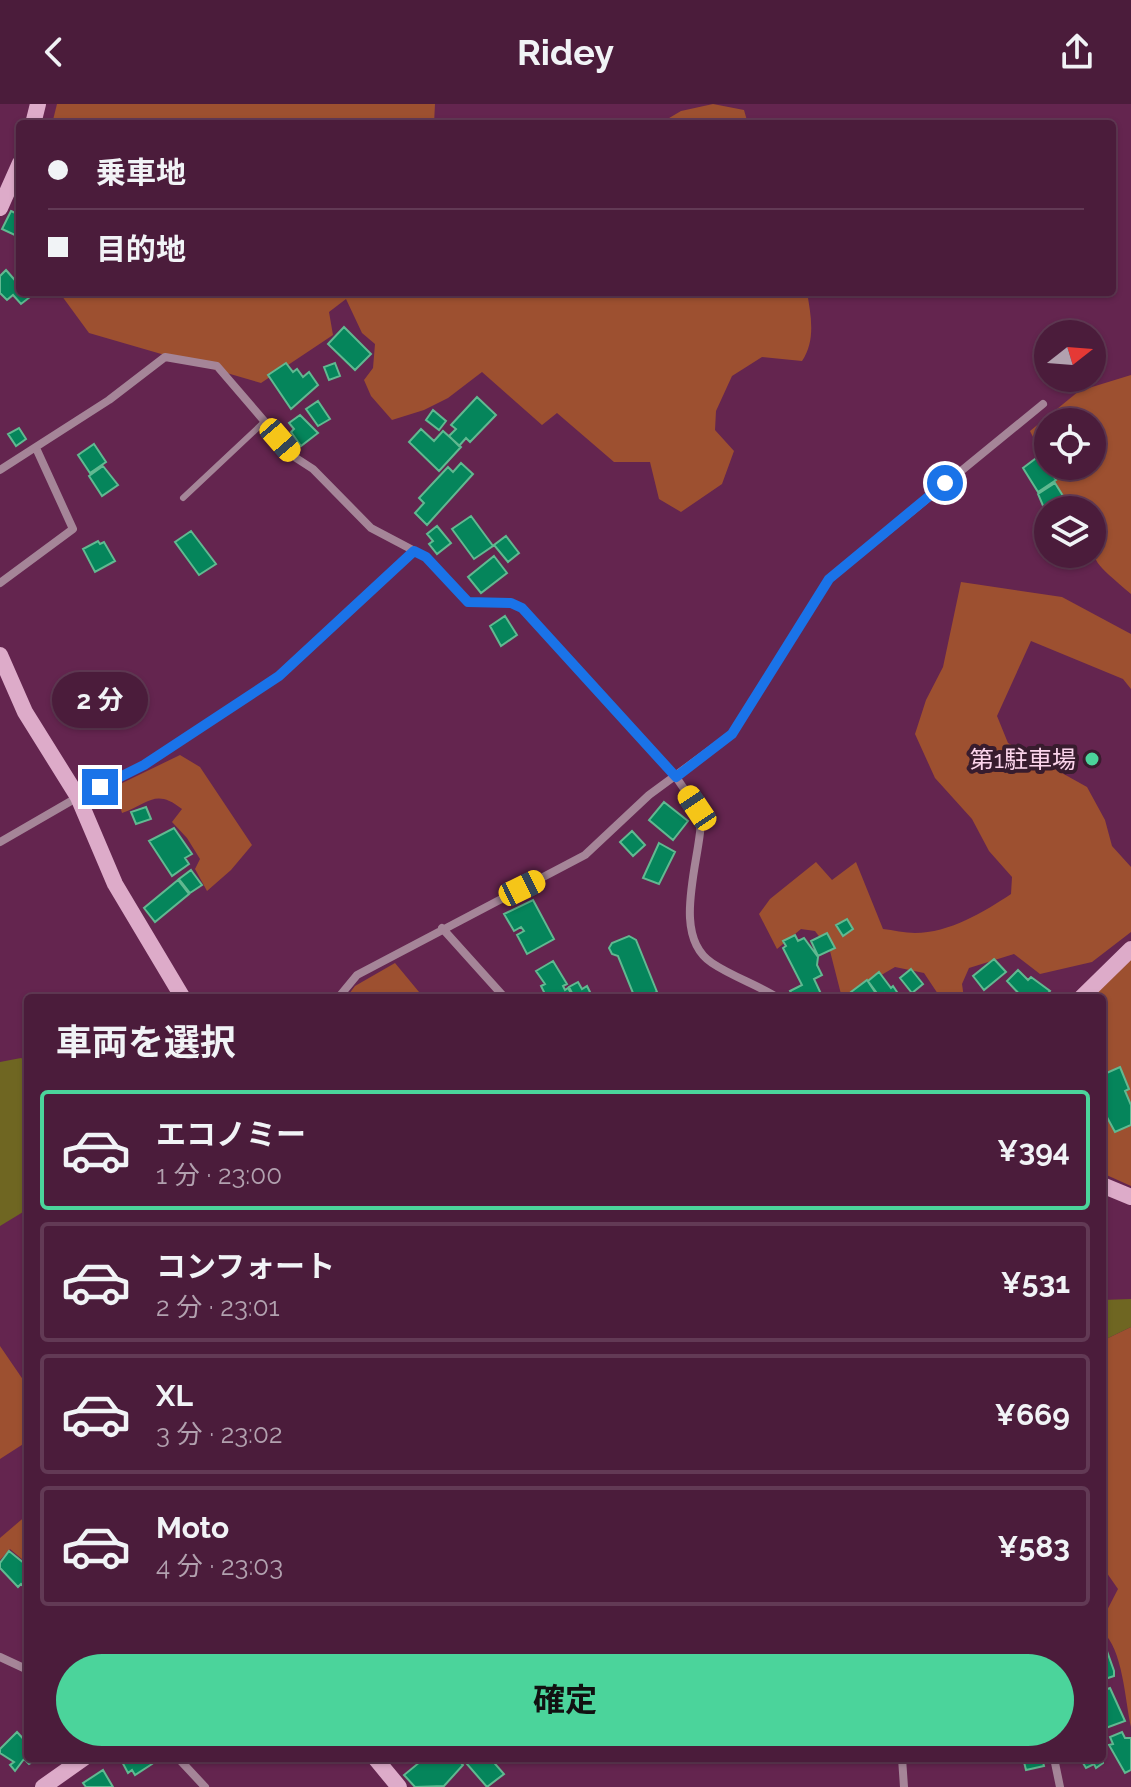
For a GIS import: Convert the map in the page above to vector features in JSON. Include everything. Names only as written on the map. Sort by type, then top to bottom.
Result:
[{"type":"street","points":[[0,208],[16,172]]},
{"type":"street","points":[[0,470],[109,400],[165,357],[217,366],[296,458],[313,469],[371,528],[426,557],[468,602],[511,603],[522,608],[676,777],[697,808],[701,822],[689,925],[694,944],[710,962],[770,994]]},
{"type":"street","points":[[341,994],[357,975],[585,855],[649,795],[732,734],[829,579],[1043,404]]},
{"type":"street","points":[[0,583],[73,529],[36,448]]},
{"type":"street","points":[[0,842],[78,797],[144,765],[279,676],[414,551]]},
{"type":"street","points":[[0,655],[25,712],[78,797],[115,884],[181,994]]},
{"type":"street","points":[[442,928],[501,994]]},
{"type":"street","points":[[1085,994],[1131,949]]},
{"type":"street","points":[[1106,1187],[1131,1197]]},
{"type":"street","points":[[0,1657],[24,1668]]},
{"type":"street","points":[[43,1787],[78,1762]]},
{"type":"street","points":[[182,1762],[205,1787]]},
{"type":"street","points":[[378,1762],[399,1787]]},
{"type":"street","points":[[902,1762],[904,1787]]},
{"type":"street","points":[[1055,1762],[1060,1787]]},
{"type":"lane","points":[[183,498],[264,422]]},
{"type":"shaded area","points":[[57,104],[435,104],[434,120],[53,120]]},
{"type":"shaded area","points":[[713,104],[744,110],[747,120],[666,120],[681,111]]},
{"type":"shaded area","points":[[62,296],[808,296],[811,328],[809,345],[802,361],[762,357],[732,376],[716,411],[715,430],[734,451],[722,484],[681,512],[659,499],[650,462],[614,462],[557,413],[542,425],[482,372],[448,398],[392,420],[371,396],[364,380],[373,368],[375,344],[362,333],[346,299],[329,312],[333,335],[261,383],[89,333]]},
{"type":"shaded area","points":[[1131,375],[1131,594],[1102,568],[1106,568],[1106,496],[1062,496],[1054,480],[1106,480],[1106,408],[1058,408],[1078,392],[1106,392],[1106,383]]},
{"type":"shaded area","points":[[961,582],[1062,597],[1131,634],[1131,689],[1123,679],[1031,641],[997,716],[1008,743],[1087,787],[1105,820],[1112,846],[1131,867],[1131,932],[1092,962],[1040,974],[1014,954],[969,968],[962,984],[963,994],[938,994],[924,973],[895,967],[849,994],[841,994],[830,951],[815,931],[801,929],[777,949],[759,914],[770,899],[816,862],[832,880],[856,862],[883,929],[915,933],[941,929],[978,914],[1011,894],[1012,877],[989,851],[972,819],[935,778],[915,734],[926,700],[943,667]]},
{"type":"shaded area","points":[[180,755],[200,767],[252,845],[231,870],[207,891],[195,869],[200,859],[172,822],[182,809],[159,798],[122,813],[114,787]]},
{"type":"shaded area","points":[[1131,959],[1131,1186],[1106,1175],[1106,994],[1094,994]]},
{"type":"shaded area","points":[[395,963],[421,994],[349,994],[355,986]]},
{"type":"shaded area","points":[[24,1059],[24,1211],[0,1226],[0,1062]]},
{"type":"shaded area","points":[[1131,1299],[1131,1327],[1106,1339],[1106,1300]]},
{"type":"shaded area","points":[[1131,1327],[1131,1727],[1119,1662],[1106,1636],[1106,1612],[1118,1589],[1106,1572],[1106,1339]]},
{"type":"shaded area","points":[[0,1346],[24,1381],[24,1444],[0,1459]]},
{"type":"shaded area","points":[[24,1517],[24,1559],[10,1549],[0,1560],[0,1538]]},
{"type":"building","points":[[11,211],[16,213],[16,236],[2,229]]},
{"type":"building","points":[[6,270],[16,281],[16,296],[30,297],[21,304],[13,295],[7,300],[0,293],[0,276]]},
{"type":"building","points":[[344,327],[371,354],[355,370],[328,344]]},
{"type":"building","points":[[286,363],[293,372],[297,369],[303,377],[309,372],[318,385],[291,409],[268,375]]},
{"type":"building","points":[[335,363],[340,376],[329,380],[324,367]]},
{"type":"building","points":[[477,397],[496,415],[470,442],[466,438],[459,446],[449,436],[456,429],[451,425]]},
{"type":"building","points":[[318,401],[330,419],[318,426],[306,409]]},
{"type":"building","points":[[433,410],[446,421],[439,430],[426,420]]},
{"type":"building","points":[[300,415],[318,433],[301,446],[289,423]]},
{"type":"building","points":[[19,428],[26,439],[16,446],[8,434]]},
{"type":"building","points":[[421,429],[434,441],[443,431],[461,447],[439,471],[409,442]]},
{"type":"building","points":[[94,444],[106,462],[90,473],[78,455]]},
{"type":"building","points":[[1034,460],[1034,480],[1056,480],[1038,492],[1023,468]]},
{"type":"building","points":[[461,463],[473,474],[427,525],[415,513],[424,503],[419,498],[448,467],[453,472]]},
{"type":"building","points":[[103,466],[118,485],[102,496],[89,476]]},
{"type":"building","points":[[1055,483],[1063,496],[1039,496]]},
{"type":"building","points":[[471,516],[493,546],[474,559],[452,529]]},
{"type":"building","points":[[437,526],[451,543],[437,554],[429,544],[433,541],[427,534]]},
{"type":"building","points":[[191,531],[216,564],[199,575],[175,542]]},
{"type":"building","points":[[506,536],[519,553],[508,562],[494,545]]},
{"type":"building","points":[[98,541],[100,544],[104,542],[115,561],[95,572],[83,549]]},
{"type":"building","points":[[494,556],[507,573],[481,593],[468,577]]},
{"type":"building","points":[[505,616],[517,635],[501,646],[490,626]]},
{"type":"building","points":[[664,802],[688,821],[673,840],[649,820]]},
{"type":"building","points":[[146,807],[151,819],[136,824],[131,812]]},
{"type":"building","points":[[174,828],[192,854],[185,858],[189,864],[172,876],[149,841]]},
{"type":"building","points":[[632,831],[645,845],[633,856],[620,842]]},
{"type":"building","points":[[659,843],[675,852],[659,884],[643,878]]},
{"type":"building","points":[[191,870],[202,885],[190,893],[179,879]]},
{"type":"building","points":[[178,880],[189,894],[155,922],[144,908]]},
{"type":"building","points":[[533,900],[554,939],[527,954],[517,935],[524,931],[521,927],[514,931],[504,914]]},
{"type":"building","points":[[847,919],[853,929],[843,936],[836,925]]},
{"type":"building","points":[[827,933],[835,948],[818,956],[811,941]]},
{"type":"building","points":[[795,935],[798,941],[804,938],[818,957],[817,965],[822,975],[814,979],[821,994],[792,994],[790,991],[802,985],[783,948],[786,946],[783,941]]},
{"type":"building","points":[[629,936],[636,940],[657,992],[633,994],[618,956],[612,954],[609,948],[612,943]]},
{"type":"building","points":[[994,959],[1006,972],[984,990],[973,976]]},
{"type":"building","points":[[553,961],[567,984],[563,986],[565,990],[568,988],[572,994],[545,994],[541,986],[545,984],[536,971]]},
{"type":"building","points":[[911,969],[923,984],[912,993],[900,978]]},
{"type":"building","points":[[1018,970],[1028,980],[1031,977],[1050,991],[1047,994],[1019,994],[1007,981]]},
{"type":"building","points":[[879,972],[898,994],[878,994],[868,981]]},
{"type":"building","points":[[867,980],[876,994],[852,994]]},
{"type":"building","points":[[578,982],[582,989],[587,986],[591,994],[572,994],[569,987]]},
{"type":"building","points":[[1120,1067],[1129,1089],[1125,1091],[1131,1105],[1131,1125],[1115,1132],[1106,1115],[1106,1073]]},
{"type":"building","points":[[9,1551],[24,1563],[24,1587],[21,1584],[18,1587],[0,1568]]},
{"type":"building","points":[[1106,1648],[1114,1671],[1114,1676],[1106,1679]]},
{"type":"building","points":[[1110,1688],[1125,1721],[1106,1728],[1106,1690]]},
{"type":"building","points":[[17,1732],[24,1740],[24,1759],[15,1771],[10,1765],[14,1762],[0,1753],[0,1749]]},
{"type":"building","points":[[1122,1732],[1125,1738],[1131,1738],[1131,1770],[1125,1773],[1109,1745],[1113,1744],[1110,1737]]},
{"type":"building","points":[[122,1762],[152,1764],[135,1775],[132,1770],[128,1773]]},
{"type":"building","points":[[420,1762],[460,1762],[463,1765],[444,1786],[415,1787],[404,1775]]},
{"type":"building","points":[[494,1762],[504,1774],[487,1787],[467,1764]]},
{"type":"building","points":[[1024,1762],[1043,1762],[1044,1766],[1026,1770]]},
{"type":"building","points":[[1082,1762],[1103,1762],[1096,1768],[1094,1764],[1086,1768]]},
{"type":"building","points":[[103,1770],[113,1787],[86,1787],[83,1783]]},
{"type":"place","name":"第1駐車場","points":[[1092,759]]},
{"type":"route","points":[[100,787],[144,765],[279,676],[414,551],[426,557],[468,602],[511,603],[533,617],[676,777],[732,734],[829,579],[945,483]]}]
